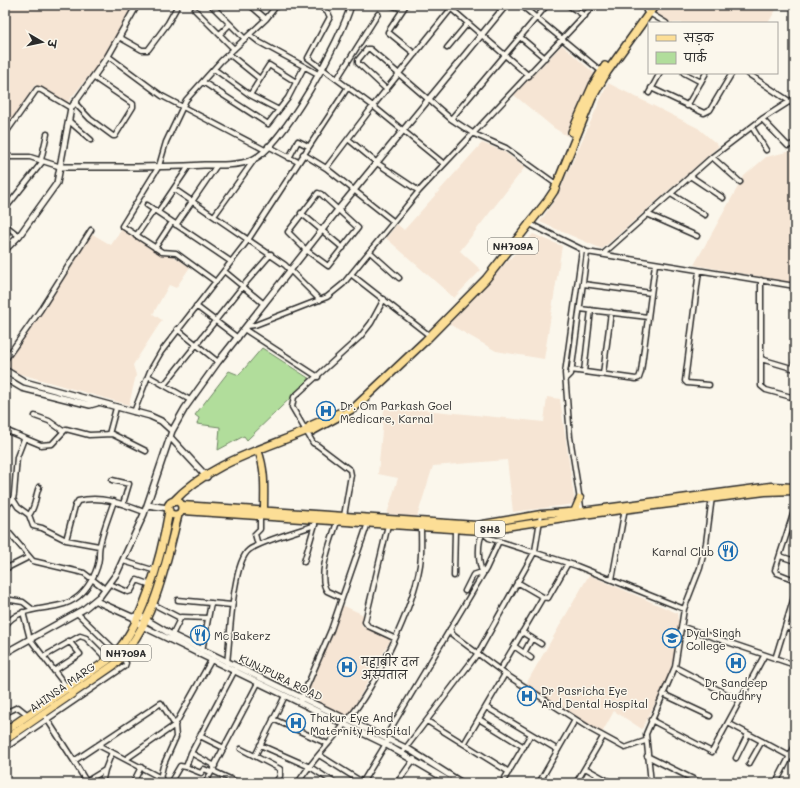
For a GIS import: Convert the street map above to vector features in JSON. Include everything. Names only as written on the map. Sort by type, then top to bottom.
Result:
[{"type":"highway","name":"NH709A","points":[[168,510],[179,507],[206,476],[249,454],[306,430],[310,426],[339,412],[353,403],[428,334],[483,275],[528,223],[555,183],[578,117],[604,73],[648,10],[655,5]]},
{"type":"highway","points":[[168,510],[173,515],[179,507]]},
{"type":"highway","name":"AHINSA MARG","points":[[5,740],[45,717],[70,691],[108,660],[128,651],[153,604],[162,576],[179,507]]},
{"type":"highway","name":"AHINSA MARG","points":[[5,731],[28,715],[114,664],[156,571],[168,510]]},
{"type":"main road","points":[[258,450],[264,465],[265,475],[262,514]]},
{"type":"main road","name":"SH8","points":[[441,525],[455,530],[482,532],[582,513],[712,496],[771,486],[795,486]]},
{"type":"main road","name":"SH8","points":[[712,496],[795,491]]},
{"type":"main road","points":[[574,512],[580,498]]},
{"type":"main road","name":"SH8","points":[[179,507],[262,514],[316,523],[337,522],[388,524],[400,522]]},
{"type":"main road","name":"SH8","points":[[262,514],[319,514],[441,525],[477,525],[541,514],[582,513]]},
{"type":"street","points":[[5,250],[19,236],[57,183],[71,108],[108,56],[137,5]]},
{"type":"street","points":[[119,37],[142,50],[148,50],[168,23],[178,5]]},
{"type":"street","points":[[211,5],[245,39]]},
{"type":"street","points":[[250,5],[266,19]]},
{"type":"street","points":[[216,282],[176,253],[164,253],[123,228],[122,224],[159,166],[163,148],[186,100],[214,69],[266,19],[277,5]]},
{"type":"street","points":[[319,5],[328,12],[330,17],[307,57],[373,106],[444,164]]},
{"type":"street","points":[[214,216],[255,159],[300,107],[343,26],[350,7],[343,5]]},
{"type":"street","points":[[390,5],[403,9]]},
{"type":"street","points":[[406,5],[388,32],[415,54]]},
{"type":"street","points":[[5,653],[96,601],[110,584],[123,561],[147,505],[172,431],[190,400],[337,210],[403,132],[506,5]]},
{"type":"street","points":[[521,5],[604,73]]},
{"type":"street","points":[[451,119],[547,5]]},
{"type":"street","points":[[568,5],[585,16]]},
{"type":"street","points":[[246,328],[320,300],[338,289],[352,275],[418,191],[474,134],[594,5]]},
{"type":"street","points":[[326,168],[451,6],[504,56],[528,76]]},
{"type":"street","points":[[195,10],[234,49]]},
{"type":"street","points":[[648,10],[665,22]]},
{"type":"street","points":[[336,79],[378,14]]},
{"type":"street","points":[[447,48],[468,23]]},
{"type":"street","points":[[220,34],[230,24]]},
{"type":"street","points":[[250,35],[259,42],[318,74]]},
{"type":"street","points":[[520,37],[545,58]]},
{"type":"street","points":[[387,90],[358,64],[358,60],[367,49],[369,49],[400,74],[451,119],[474,134],[506,148],[555,183]]},
{"type":"street","points":[[229,54],[260,79]]},
{"type":"street","points":[[108,56],[162,96],[182,108],[298,162]]},
{"type":"street","points":[[250,95],[270,65],[296,82]]},
{"type":"street","points":[[203,82],[266,124],[279,110],[304,67]]},
{"type":"street","points":[[214,69],[250,95],[279,110]]},
{"type":"street","points":[[649,93],[659,74]]},
{"type":"street","points":[[686,74],[701,82]]},
{"type":"street","points":[[687,106],[705,74]]},
{"type":"street","points":[[651,88],[704,113],[708,112],[731,74]]},
{"type":"street","points":[[749,74],[790,100],[795,105]]},
{"type":"street","points":[[74,102],[93,122],[115,136],[133,108],[133,104],[93,77]]},
{"type":"street","points":[[134,412],[154,362],[177,328],[216,282],[230,261],[248,240],[308,146],[348,87]]},
{"type":"street","points":[[5,134],[37,89],[71,108]]},
{"type":"street","points":[[603,254],[712,157],[762,119],[795,98]]},
{"type":"street","points":[[762,119],[788,146],[795,143]]},
{"type":"street","points":[[69,120],[91,140]]},
{"type":"street","points":[[752,127],[766,150]]},
{"type":"street","points":[[5,209],[42,160],[47,134]]},
{"type":"street","points":[[348,139],[418,191]]},
{"type":"street","points":[[289,158],[298,141],[308,146]]},
{"type":"street","points":[[303,154],[326,168],[393,221]]},
{"type":"street","points":[[5,157],[24,157],[42,160],[61,167],[217,165],[246,162],[255,159]]},
{"type":"street","points":[[712,157],[740,182]]},
{"type":"street","points":[[155,248],[193,202],[217,165]]},
{"type":"street","points":[[136,236],[174,189],[189,166]]},
{"type":"street","points":[[690,176],[722,198]]},
{"type":"street","points":[[174,189],[271,254],[291,270],[320,300]]},
{"type":"street","points":[[318,193],[321,194],[357,227],[343,248],[327,266],[306,250],[288,232],[301,213],[318,193]]},
{"type":"street","points":[[671,194],[705,215]]},
{"type":"street","points":[[147,205],[230,261]]},
{"type":"street","points":[[301,213],[343,248]]},
{"type":"street","points":[[647,214],[697,236]]},
{"type":"street","points":[[528,223],[587,252],[795,286]]},
{"type":"street","points":[[5,225],[19,236]]},
{"type":"street","points":[[5,360],[91,230]]},
{"type":"street","points":[[582,250],[566,373],[570,437],[582,513]]},
{"type":"street","points":[[370,252],[399,278]]},
{"type":"street","points":[[567,378],[571,370],[587,252]]},
{"type":"street","points":[[164,385],[215,320],[271,254]]},
{"type":"street","points":[[571,370],[636,379],[639,378],[655,264]]},
{"type":"street","points":[[699,270],[685,381],[686,383],[708,386]]},
{"type":"street","points":[[224,271],[264,304]]},
{"type":"street","points":[[352,275],[428,334]]},
{"type":"street","points":[[761,280],[762,388],[795,398]]},
{"type":"street","points":[[583,284],[652,293]]},
{"type":"street","points":[[344,516],[351,475],[350,470],[313,443],[292,407],[292,402],[294,397],[318,377],[365,331],[384,299]]},
{"type":"street","points":[[196,306],[238,338]]},
{"type":"street","points":[[580,309],[648,317]]},
{"type":"street","points":[[584,372],[591,310]]},
{"type":"street","points":[[603,374],[611,312]]},
{"type":"street","points":[[177,328],[218,362]]},
{"type":"street","points":[[246,328],[318,377]]},
{"type":"street","points":[[761,359],[794,368],[795,360]]},
{"type":"street","points":[[5,370],[22,381],[90,399],[97,403],[156,418],[172,431]]},
{"type":"street","points":[[148,376],[190,400]]},
{"type":"street","points":[[5,378],[22,388],[90,405],[97,403]]},
{"type":"street","points":[[109,434],[116,408]]},
{"type":"street","points":[[35,416],[52,422],[63,431]]},
{"type":"street","points":[[5,430],[18,434],[24,439],[41,445],[50,444],[63,431],[72,430],[89,435],[109,434],[130,442],[146,451]]},
{"type":"street","points":[[170,437],[206,476]]},
{"type":"street","points":[[24,439],[17,457],[13,499],[18,508],[29,515],[33,526],[42,528],[66,540],[99,546]]},
{"type":"street","points":[[112,480],[129,484],[122,504]]},
{"type":"street","points":[[29,515],[34,509],[35,498],[39,487]]},
{"type":"street","points":[[651,783],[645,741],[646,734],[675,667],[683,627],[684,609],[700,568],[708,531],[712,496]]},
{"type":"street","points":[[5,508],[13,499]]},
{"type":"street","points":[[66,540],[75,506],[78,501],[97,499],[114,501],[144,512]]},
{"type":"street","points":[[5,626],[8,618],[32,609],[55,607],[79,596],[92,578],[99,559],[99,546],[114,501]]},
{"type":"street","points":[[147,505],[168,510]]},
{"type":"street","points":[[612,580],[625,508]]},
{"type":"street","points":[[795,508],[776,572],[795,580]]},
{"type":"street","points":[[258,545],[255,534],[260,529],[262,514]]},
{"type":"street","points":[[304,562],[319,514]]},
{"type":"street","points":[[402,754],[478,653],[535,551],[541,514]]},
{"type":"street","points":[[337,522],[324,570],[323,581],[327,591],[342,598]]},
{"type":"street","points":[[227,668],[232,605],[244,557],[248,550],[316,523]]},
{"type":"street","points":[[96,601],[135,618],[202,656],[212,658],[227,668],[235,669],[258,683],[285,696],[301,701],[332,630],[368,523]]},
{"type":"street","points":[[304,783],[299,781],[346,722],[375,677],[394,638],[418,578],[421,554],[421,523]]},
{"type":"street","points":[[388,524],[366,622],[368,626],[394,638]]},
{"type":"street","points":[[790,524],[795,526]]},
{"type":"street","points":[[5,528],[29,557],[39,563],[84,573],[105,589]]},
{"type":"street","points":[[454,576],[455,530]]},
{"type":"street","points":[[483,572],[480,565],[480,538],[482,532],[487,537],[535,551],[684,609]]},
{"type":"street","points":[[319,755],[362,782],[500,541]]},
{"type":"street","points":[[780,556],[795,560]]},
{"type":"street","points":[[5,569],[29,557]]},
{"type":"street","points":[[123,561],[156,571]]},
{"type":"street","points":[[517,582],[543,597],[550,597],[568,564]]},
{"type":"street","points":[[465,591],[473,575],[483,572]]},
{"type":"street","points":[[110,584],[128,592],[131,592],[137,580],[151,584]]},
{"type":"street","points":[[775,659],[795,594]]},
{"type":"street","points":[[500,670],[543,597]]},
{"type":"street","points":[[5,599],[21,602],[32,609]]},
{"type":"street","points":[[178,600],[232,605]]},
{"type":"street","points":[[202,656],[211,603]]},
{"type":"street","points":[[153,604],[180,618],[187,616],[208,618]]},
{"type":"street","points":[[23,612],[30,639],[76,700]]},
{"type":"street","points":[[5,748],[45,717],[76,700],[125,666],[126,663],[119,654],[77,613]]},
{"type":"street","points":[[172,635],[180,618]]},
{"type":"street","name":"KUNJPURA ROAD","points":[[144,623],[202,649],[212,658],[228,662],[235,669],[301,701],[406,749],[455,782],[462,783]]},
{"type":"street","points":[[683,627],[764,656],[795,665]]},
{"type":"street","points":[[785,627],[795,630]]},
{"type":"street","points":[[450,629],[453,635],[505,674],[603,737],[625,748],[645,741]]},
{"type":"street","points":[[522,632],[541,644]]},
{"type":"street","points":[[43,656],[76,637],[83,636],[108,660]]},
{"type":"street","points":[[524,653],[532,638]]},
{"type":"street","points":[[54,671],[80,654],[69,641]]},
{"type":"street","points":[[514,646],[531,658]]},
{"type":"street","points":[[651,720],[710,752],[713,750],[764,656]]},
{"type":"street","points":[[126,759],[175,725],[212,658]]},
{"type":"street","points":[[675,667],[740,701]]},
{"type":"street","points":[[186,767],[200,736],[235,669]]},
{"type":"street","points":[[464,744],[505,674]]},
{"type":"street","points":[[212,783],[207,780],[258,683]]},
{"type":"street","points":[[663,694],[710,716]]},
{"type":"street","points":[[255,756],[285,696]]},
{"type":"street","points":[[74,761],[159,703],[162,705],[175,725],[175,740],[163,766],[159,783]]},
{"type":"street","points":[[5,713],[18,706],[28,715]]},
{"type":"street","points":[[486,707],[558,750]]},
{"type":"street","points":[[45,717],[87,782],[105,770]]},
{"type":"street","points":[[273,719],[328,744]]},
{"type":"street","points":[[479,719],[524,747]]},
{"type":"street","points":[[539,783],[575,720]]},
{"type":"street","points":[[427,721],[509,772]]},
{"type":"street","points":[[728,723],[793,758]]},
{"type":"street","points":[[502,783],[531,734]]},
{"type":"street","points":[[736,758],[748,734]]},
{"type":"street","points":[[200,736],[224,748]]},
{"type":"street","points":[[576,783],[603,737]]},
{"type":"street","points":[[386,741],[402,754],[455,782]]},
{"type":"street","points":[[749,764],[762,742]]},
{"type":"street","points":[[98,744],[161,778]]},
{"type":"street","points":[[260,745],[310,767],[335,783]]},
{"type":"street","points":[[776,783],[793,758],[795,746]]},
{"type":"street","points":[[241,749],[280,769],[280,776],[275,783]]},
{"type":"street","points":[[102,783],[112,752]]},
{"type":"street","points":[[191,754],[233,782],[240,783]]},
{"type":"street","points":[[647,756],[700,783]]},
{"type":"street","points":[[397,783],[414,759]]},
{"type":"street","points":[[170,783],[180,766],[186,767],[201,774],[204,769],[213,769]]},
{"type":"street","points":[[133,783],[141,768]]},
{"type":"street","points":[[585,768],[610,782]]},
{"type":"street","points":[[593,783],[597,775]]},
{"type":"shaded area","points":[[5,5],[134,5],[104,57],[67,103],[35,85],[5,130]]},
{"type":"shaded area","points":[[661,5],[779,5],[769,22],[670,22],[655,13]]},
{"type":"shaded area","points":[[562,45],[595,74],[567,136],[554,128],[514,95]]},
{"type":"shaded area","points":[[608,83],[698,128],[719,146],[602,249],[540,222],[557,196]]},
{"type":"shaded area","points":[[482,143],[503,151],[525,167],[460,251],[481,270],[454,298],[386,238],[397,224],[404,230]]},
{"type":"shaded area","points":[[795,150],[795,283],[694,265],[744,176],[766,157]]},
{"type":"shaded area","points":[[122,229],[164,256],[167,252],[190,267],[176,288],[169,285],[153,314],[162,320],[133,365],[136,375],[129,405],[17,373],[5,364],[91,233],[111,245]]},
{"type":"shaded area","points":[[533,234],[562,246],[544,359],[496,351],[449,324]]},
{"type":"shaded area","points":[[547,397],[560,399],[575,504],[513,512],[507,460],[433,466],[417,517],[387,514],[398,478],[378,474],[384,409],[425,410],[544,422]]},
{"type":"shaded area","points":[[589,575],[677,613],[680,632],[668,678],[642,729],[614,711],[602,733],[526,684]]},
{"type":"shaded area","name":"महाबीर दल अस्पताल","points":[[342,605],[364,615],[362,626],[391,639],[348,718],[305,696],[336,623]]},
{"type":"shaded area","name":"Dr Sandeep Chaudhry","points":[[735,652],[745,656],[736,674],[728,669]]},
{"type":"green space","points":[[262,348],[310,379],[247,440],[244,436],[218,450],[220,427],[197,424],[199,418],[195,415],[229,371],[239,375]]},
{"type":"place","name":"Dr. Om Parkash Goel Medicare, Karnal","points":[[326,411]]},
{"type":"place","name":"Karnal Club","points":[[728,551]]},
{"type":"place","name":"Mc Bakerz","points":[[200,635]]},
{"type":"place","name":"Dyal Singh College","points":[[672,638]]},
{"type":"place","name":"Dr Sandeep Chaudhry","points":[[736,663]]},
{"type":"place","name":"महाबीर दल अस्पताल","points":[[347,667]]},
{"type":"place","name":"Dr Pasricha Eye And Dental Hospital","points":[[527,696]]},
{"type":"place","name":"Thakur Eye And Maternity Hospital","points":[[296,723]]}]
